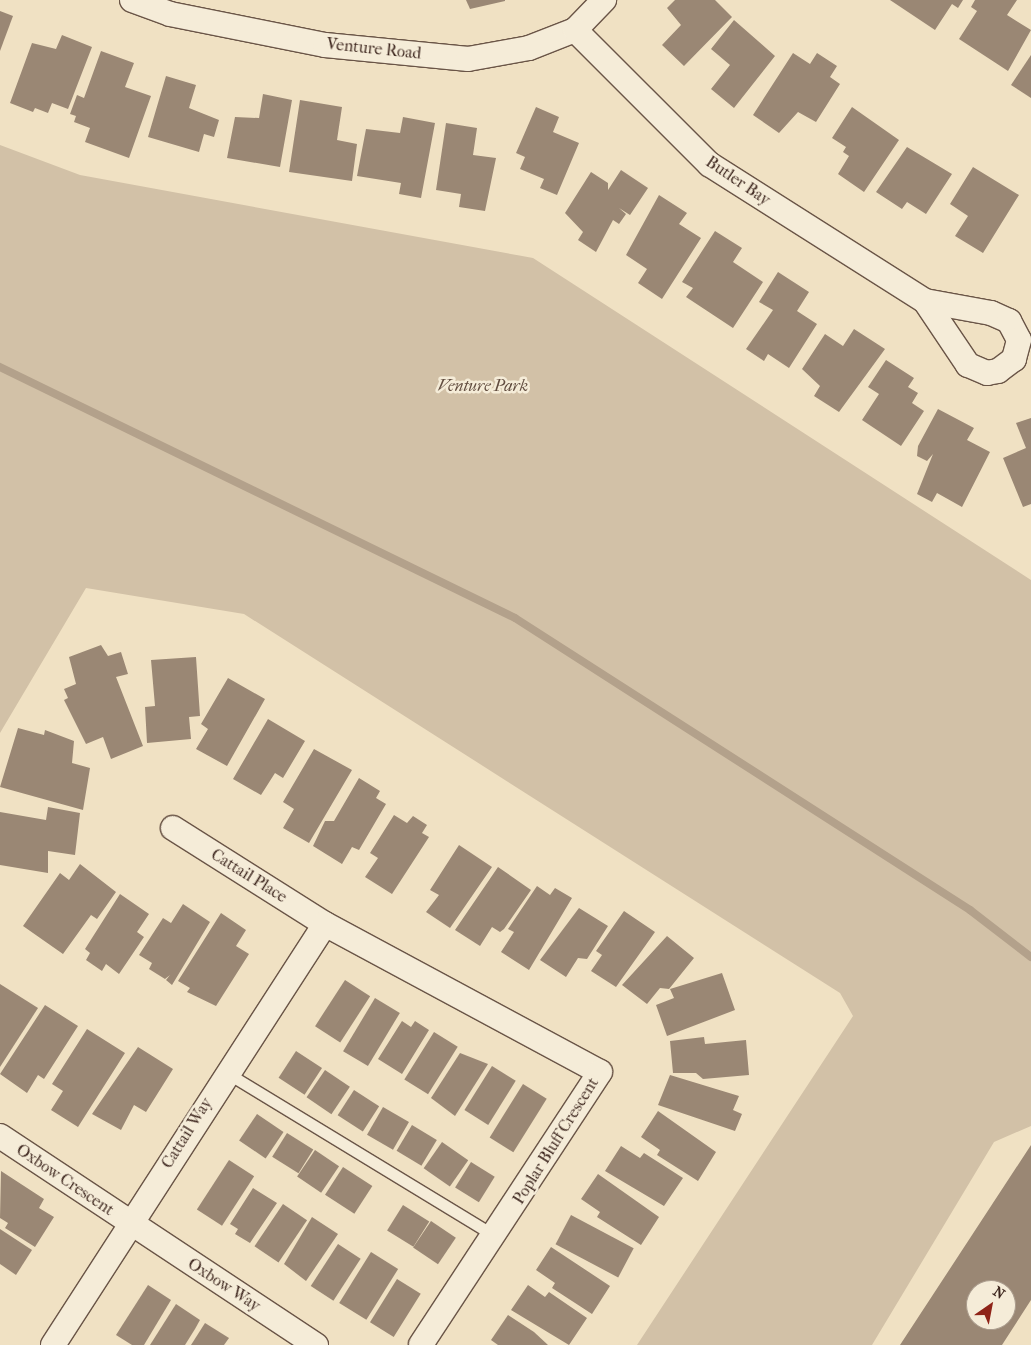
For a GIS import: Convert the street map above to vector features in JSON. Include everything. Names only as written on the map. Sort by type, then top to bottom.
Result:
[{"type":"street","name":"Venture Road","points":[[132,0],[170,14],[325,45],[468,59],[529,48],[575,30],[604,0]]},
{"type":"street","name":"Butler Bay","points":[[575,30],[709,164],[925,301]]},
{"type":"street","name":"Cattail Place","points":[[173,828],[325,924]]},
{"type":"street","name":"Cattail Way","points":[[53,1345],[225,1072],[325,924]]},
{"type":"street","name":"Poplar Bluff Crescent","points":[[325,924],[600,1072],[496,1237],[421,1345]]},
{"type":"street","name":"Oxbow Crescent","points":[[0,1136],[131,1224]]},
{"type":"street","name":"Oxbow Way","points":[[131,1224],[316,1345]]},
{"type":"lane","points":[[225,1072],[496,1237]]},
{"type":"green space","name":"Venture Park","points":[[0,145],[80,175],[533,258],[1031,580],[1031,1126],[994,1142],[872,1345],[637,1345],[853,1016],[840,993],[244,614],[86,588],[0,733]]},
{"type":"building","points":[[466,0],[505,0],[505,1],[470,9]]},
{"type":"building","points":[[675,0],[715,0],[732,17],[684,66],[662,45],[681,25],[667,8]]},
{"type":"building","points":[[890,0],[963,0],[958,8],[952,4],[935,30]]},
{"type":"building","points":[[975,0],[1017,0],[1007,15],[1031,30],[1008,71],[959,39],[977,11],[971,7]]},
{"type":"building","points":[[0,11],[13,16],[0,51]]},
{"type":"building","points":[[734,20],[775,56],[734,108],[711,89],[730,65],[711,49]]},
{"type":"building","points":[[62,35],[92,47],[68,109],[52,103],[48,113],[35,108],[33,112],[10,103],[32,43],[56,49]]},
{"type":"building","points":[[101,51],[134,63],[125,87],[151,96],[129,158],[85,142],[90,128],[74,122],[76,116],[70,114],[77,95],[84,98]]},
{"type":"building","points":[[793,53],[810,64],[817,53],[837,66],[830,77],[840,84],[816,122],[798,112],[779,133],[753,115]]},
{"type":"building","points":[[1031,55],[1031,98],[1011,85]]},
{"type":"building","points":[[166,76],[196,85],[189,108],[219,120],[214,137],[204,134],[199,152],[148,137]]},
{"type":"building","points":[[263,94],[292,100],[280,167],[227,158],[235,117],[259,118]]},
{"type":"building","points":[[300,100],[342,107],[337,140],[357,144],[352,181],[289,172]]},
{"type":"building","points":[[536,107],[559,117],[553,132],[579,143],[557,195],[540,188],[544,179],[520,169],[525,157],[516,153]]},
{"type":"building","points":[[852,107],[899,140],[864,192],[838,174],[849,156],[843,152],[846,147],[832,138]]},
{"type":"building","points":[[403,117],[435,123],[421,198],[399,194],[401,183],[357,176],[366,129],[400,133]]},
{"type":"building","points":[[446,123],[477,128],[473,155],[496,158],[485,211],[459,207],[461,194],[436,190]]},
{"type":"building","points":[[907,147],[952,174],[926,214],[907,202],[902,209],[876,192]]},
{"type":"building","points":[[973,167],[1019,195],[983,253],[955,236],[968,216],[950,204]]},
{"type":"building","points":[[621,170],[648,188],[630,215],[619,208],[626,214],[619,224],[613,220],[596,252],[578,240],[583,232],[565,213],[591,172],[608,183],[608,190]]},
{"type":"building","points":[[659,195],[687,213],[679,224],[701,238],[662,299],[638,283],[647,269],[626,255]]},
{"type":"building","points":[[715,231],[742,248],[733,262],[763,282],[733,328],[686,297],[693,288],[682,282]]},
{"type":"building","points":[[778,272],[809,292],[797,311],[817,324],[789,368],[768,354],[764,361],[746,349],[773,310],[759,302]]},
{"type":"building","points":[[854,329],[885,349],[839,412],[814,396],[820,386],[802,369],[825,334],[843,346]]},
{"type":"building","points":[[886,360],[914,378],[908,387],[918,393],[912,403],[924,411],[901,446],[862,420],[879,394],[868,387]]},
{"type":"building","points":[[938,409],[974,428],[967,440],[990,452],[962,507],[937,493],[932,502],[917,494],[933,454],[927,461],[917,456],[918,446]]},
{"type":"building","points":[[1031,418],[1031,504],[1023,507],[1003,458],[1026,448],[1016,423]]},
{"type":"building","points":[[101,645],[108,656],[121,652],[128,674],[116,677],[143,746],[111,759],[103,737],[86,744],[64,700],[68,698],[64,689],[76,684],[69,657]]},
{"type":"building","points":[[196,657],[200,716],[189,717],[191,739],[147,743],[145,707],[155,706],[151,660]]},
{"type":"building","points":[[228,678],[265,699],[227,766],[196,749],[208,729],[201,724]]},
{"type":"building","points":[[268,719],[305,741],[283,778],[275,773],[261,795],[233,779]]},
{"type":"building","points":[[18,728],[44,735],[45,730],[74,741],[72,763],[90,768],[83,810],[0,787]]},
{"type":"building","points":[[314,749],[352,770],[309,843],[283,828],[294,809],[283,802]]},
{"type":"building","points":[[359,778],[380,791],[376,798],[386,804],[359,850],[352,847],[342,864],[313,846],[325,821],[334,821]]},
{"type":"building","points":[[48,807],[80,813],[75,855],[48,851],[48,873],[0,865],[0,812],[46,820]]},
{"type":"building","points":[[394,815],[407,823],[413,816],[427,825],[422,833],[429,837],[392,894],[365,877],[378,858],[370,853]]},
{"type":"building","points":[[459,845],[492,867],[450,928],[426,912],[439,895],[430,890]]},
{"type":"building","points":[[80,864],[116,892],[97,919],[91,915],[63,954],[23,926],[60,873],[69,880]]},
{"type":"building","points":[[498,867],[531,890],[504,929],[500,932],[492,927],[480,946],[455,930]]},
{"type":"building","points":[[537,886],[550,895],[555,888],[572,898],[529,970],[501,952],[514,932],[508,929]]},
{"type":"building","points":[[120,894],[149,914],[137,932],[144,937],[119,974],[106,964],[102,971],[86,960],[90,953],[85,949]]},
{"type":"building","points":[[183,904],[210,922],[172,985],[166,980],[170,975],[165,979],[149,969],[152,963],[139,955],[163,918],[171,923]]},
{"type":"building","points":[[579,908],[608,926],[587,959],[578,958],[566,977],[540,960]]},
{"type":"building","points":[[624,911],[655,932],[616,987],[591,971],[602,955],[596,951]]},
{"type":"building","points":[[221,913],[246,930],[236,946],[249,954],[216,1006],[187,992],[190,988],[178,981]]},
{"type":"building","points":[[667,936],[694,958],[669,989],[660,988],[647,1004],[622,985]]},
{"type":"building","points":[[722,973],[735,1010],[667,1036],[656,1005],[674,998],[670,989]]},
{"type":"building","points":[[345,980],[370,996],[340,1042],[315,1026]]},
{"type":"building","points":[[0,984],[38,1008],[0,1067]]},
{"type":"building","points":[[375,998],[400,1013],[368,1066],[343,1051]]},
{"type":"building","points":[[45,1005],[78,1026],[44,1079],[38,1075],[27,1093],[0,1074]]},
{"type":"building","points":[[402,1021],[411,1027],[415,1021],[429,1030],[402,1074],[378,1059]]},
{"type":"building","points":[[87,1029],[125,1053],[78,1127],[51,1110],[63,1091],[52,1084]]},
{"type":"building","points":[[434,1032],[458,1047],[428,1094],[404,1079]]},
{"type":"building","points":[[704,1037],[705,1044],[746,1040],[749,1075],[703,1079],[696,1073],[673,1073],[670,1041]]},
{"type":"building","points":[[138,1047],[173,1069],[146,1112],[134,1105],[121,1130],[92,1114]]},
{"type":"building","points":[[296,1051],[322,1068],[305,1095],[279,1078]]},
{"type":"building","points":[[460,1053],[488,1064],[455,1116],[431,1098]]},
{"type":"building","points":[[492,1066],[516,1081],[488,1125],[464,1110]]},
{"type":"building","points":[[325,1070],[350,1087],[331,1114],[307,1097]]},
{"type":"building","points":[[670,1075],[739,1096],[733,1110],[742,1114],[735,1131],[658,1105]]},
{"type":"building","points":[[523,1084],[547,1099],[513,1152],[490,1137]]},
{"type":"building","points":[[354,1090],[379,1106],[363,1131],[338,1115]]},
{"type":"building","points":[[383,1107],[409,1122],[393,1150],[367,1135]]},
{"type":"building","points":[[658,1111],[716,1152],[698,1181],[657,1155],[660,1150],[641,1137]]},
{"type":"building","points":[[257,1114],[284,1132],[266,1158],[239,1141]]},
{"type":"building","points":[[412,1125],[437,1140],[421,1166],[397,1151]]},
{"type":"building","points":[[287,1133],[313,1149],[298,1173],[272,1157]]},
{"type":"building","points":[[442,1142],[468,1160],[450,1187],[424,1168]]},
{"type":"building","points":[[1031,1145],[1031,1300],[1016,1323],[1016,1280],[966,1280],[966,1330],[1012,1330],[1002,1345],[900,1345]]},
{"type":"building","points":[[621,1146],[640,1158],[644,1153],[683,1178],[664,1206],[605,1171]]},
{"type":"building","points":[[315,1150],[339,1166],[321,1193],[297,1177]]},
{"type":"building","points":[[229,1160],[254,1176],[222,1226],[197,1209]]},
{"type":"building","points":[[471,1162],[495,1177],[479,1202],[455,1187]]},
{"type":"building","points":[[343,1167],[372,1186],[354,1214],[325,1195]]},
{"type":"building","points":[[1,1171],[44,1199],[39,1208],[54,1217],[35,1247],[5,1228],[8,1223],[0,1218]]},
{"type":"building","points":[[598,1174],[659,1217],[641,1245],[597,1217],[600,1212],[581,1199]]},
{"type":"building","points":[[253,1188],[277,1203],[250,1243],[235,1234],[238,1229],[230,1224]]},
{"type":"building","points":[[283,1204],[307,1220],[279,1262],[254,1246]]},
{"type":"building","points":[[403,1205],[429,1221],[413,1247],[387,1230]]},
{"type":"building","points":[[571,1215],[634,1248],[618,1277],[556,1244]]},
{"type":"building","points":[[312,1217],[338,1234],[306,1281],[284,1264]]},
{"type":"building","points":[[431,1221],[456,1238],[438,1264],[413,1248]]},
{"type":"building","points":[[0,1229],[32,1250],[16,1275],[0,1264]]},
{"type":"building","points":[[338,1244],[361,1259],[333,1301],[311,1286]]},
{"type":"building","points":[[551,1247],[610,1286],[592,1314],[552,1288],[555,1283],[536,1270]]},
{"type":"building","points":[[371,1252],[398,1269],[366,1320],[339,1303]]},
{"type":"building","points":[[397,1279],[421,1294],[394,1337],[370,1322]]},
{"type":"building","points":[[148,1285],[171,1300],[144,1345],[132,1345],[116,1335]]},
{"type":"building","points":[[528,1285],[545,1297],[549,1292],[587,1318],[569,1345],[511,1310]]},
{"type":"building","points":[[176,1304],[200,1320],[185,1345],[150,1345]]},
{"type":"building","points":[[508,1315],[534,1332],[548,1345],[498,1345],[491,1340]]},
{"type":"building","points":[[205,1323],[229,1338],[224,1345],[191,1345]]},
{"type":"waterway","points":[[0,367],[515,618],[970,910],[1031,957]]}]
